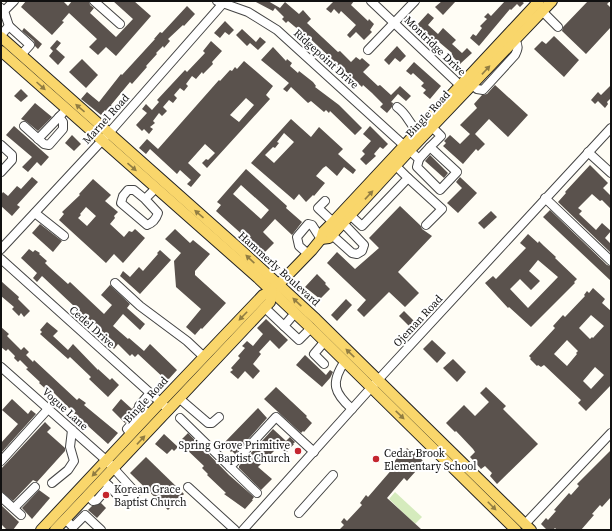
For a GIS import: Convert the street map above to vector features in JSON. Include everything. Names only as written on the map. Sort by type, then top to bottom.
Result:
[{"type":"main road","name":"Bingle Road","points":[[321,239],[329,238],[332,235],[343,218],[407,147],[432,127],[511,37],[541,6],[552,1]]},
{"type":"main road","name":"Hammerly Boulevard","points":[[1,36],[21,55],[32,71],[66,109],[106,137],[156,188],[183,206]]},
{"type":"main road","name":"Hammerly Boulevard","points":[[1,51],[32,71],[276,288],[463,471],[524,528]]},
{"type":"main road","name":"Bingle Road","points":[[58,525],[110,464],[147,413],[160,403],[263,295],[276,288],[321,239],[323,232],[343,218],[396,166],[417,131],[466,87]]},
{"type":"main road","name":"Bingle Road","points":[[41,530],[58,525],[88,496],[106,483],[110,464],[180,399],[265,308],[270,302],[276,288]]},
{"type":"main road","name":"Hammerly Boulevard","points":[[276,288],[295,313],[345,361],[375,384]]},
{"type":"main road","points":[[207,354],[218,358]]},
{"type":"street","points":[[14,1],[3,10],[9,26],[30,45],[21,55]]},
{"type":"street","points":[[94,1],[120,24]]},
{"type":"street","name":"Montridge Drive","points":[[371,1],[466,87]]},
{"type":"street","points":[[368,50],[415,1]]},
{"type":"street","name":"Marnel Road","points":[[1,249],[106,137],[222,2]]},
{"type":"street","name":"Ridgepoint Drive","points":[[222,2],[248,12],[277,30],[419,158]]},
{"type":"street","points":[[541,6],[558,27]]},
{"type":"street","points":[[1,36],[9,26]]},
{"type":"street","points":[[466,87],[483,90],[515,55],[518,50],[518,45],[511,37]]},
{"type":"street","points":[[397,107],[405,112],[412,126],[417,131]]},
{"type":"street","points":[[38,139],[66,109]]},
{"type":"street","points":[[24,126],[38,139],[46,145],[49,145],[63,129],[63,124],[59,117]]},
{"type":"street","points":[[430,147],[456,172],[437,188],[417,167],[419,158],[430,147],[441,136],[432,127]]},
{"type":"street","name":"Ojeman Road","points":[[242,530],[545,198],[611,128]]},
{"type":"street","points":[[1,145],[12,155],[12,160],[1,172]]},
{"type":"street","points":[[588,152],[611,173]]},
{"type":"street","points":[[396,166],[442,209],[426,225]]},
{"type":"street","points":[[325,202],[318,208],[362,226],[408,178]]},
{"type":"street","points":[[145,199],[156,188]]},
{"type":"street","points":[[128,190],[134,190],[145,199],[158,213],[151,224],[147,225],[122,203],[123,196],[128,190]]},
{"type":"street","points":[[545,198],[611,261]]},
{"type":"street","points":[[35,213],[64,236]]},
{"type":"street","points":[[332,235],[352,253],[357,254],[362,251],[364,245],[343,218]]},
{"type":"street","points":[[308,254],[299,246],[297,237],[308,224],[312,225],[321,239]]},
{"type":"street","name":"Cedel Drive","points":[[1,259],[169,410]]},
{"type":"street","points":[[115,282],[140,306],[207,354]]},
{"type":"street","points":[[265,308],[299,340],[311,328]]},
{"type":"street","points":[[284,326],[295,313]]},
{"type":"street","points":[[324,364],[314,354],[325,341]]},
{"type":"street","points":[[345,361],[339,369],[337,376],[337,393],[352,409]]},
{"type":"street","name":"Vogue Lane","points":[[1,367],[110,464],[136,493],[129,500],[122,500],[106,483]]},
{"type":"street","points":[[147,413],[140,406],[150,393]]},
{"type":"street","points":[[180,399],[208,423],[212,423],[219,417]]},
{"type":"street","points":[[1,461],[48,409]]},
{"type":"street","points":[[230,467],[276,417],[314,452]]},
{"type":"street","points":[[180,418],[257,493]]},
{"type":"street","points":[[52,483],[68,470],[74,461],[70,447],[72,430]]},
{"type":"street","points":[[524,528],[611,433]]},
{"type":"street","points":[[299,513],[333,475]]},
{"type":"street","points":[[14,508],[35,487]]},
{"type":"street","points":[[188,487],[235,530]]},
{"type":"street","points":[[1,497],[21,515]]},
{"type":"street","points":[[58,525],[73,527],[85,515],[101,530]]},
{"type":"green space","points":[[395,492],[422,517],[415,524],[389,499]]},
{"type":"building","points":[[26,1],[63,1],[68,6],[72,1],[89,1],[90,5],[94,8],[90,13],[116,37],[133,19],[113,1],[134,1],[151,16],[116,56],[106,47],[98,55],[89,47],[97,39],[69,13],[62,21],[64,22],[52,35],[21,7]]},
{"type":"building","points":[[254,1],[268,1],[280,8],[285,2],[299,14],[303,10],[311,19],[307,23],[338,52],[340,51],[351,62],[356,57],[360,60],[362,58],[370,65],[363,72],[378,86],[380,85],[391,95],[400,86],[411,96],[406,101],[398,94],[391,102],[393,103],[392,107],[387,113],[380,107],[383,104],[372,93],[363,85],[362,87],[341,67],[339,70],[335,66],[337,64],[301,30],[300,31],[288,21],[286,23],[282,19],[284,17],[275,8],[273,11]]},
{"type":"building","points":[[334,1],[354,1],[351,5],[368,21],[369,19],[374,24],[370,30],[372,32],[364,40],[356,32],[350,38],[347,35],[356,25],[341,11],[339,14],[334,9],[331,13],[326,9]]},
{"type":"building","points":[[442,1],[456,1],[443,15],[435,7]]},
{"type":"building","points":[[505,1],[521,1],[524,3],[520,7],[517,4],[511,10],[510,9],[479,46],[470,38],[473,34],[476,36],[482,28],[480,26],[487,19],[484,17],[488,13],[491,16]]},
{"type":"building","points":[[588,1],[610,1],[607,4],[611,8],[611,27],[586,54],[562,31],[563,27]]},
{"type":"building","points":[[187,6],[195,14],[184,26],[183,25],[168,39],[170,41],[164,48],[163,46],[156,53],[157,54],[146,66],[147,67],[132,84],[130,82],[107,112],[105,110],[101,115],[81,99],[87,92],[99,102],[121,74],[122,75],[160,32],[162,33]]},
{"type":"building","points":[[428,13],[434,18],[428,25],[438,34],[443,28],[456,40],[452,44],[462,53],[467,48],[472,53],[460,64],[451,55],[452,53],[439,42],[437,44],[417,25]]},
{"type":"building","points":[[225,21],[234,30],[229,35],[225,32],[220,38],[214,33]]},
{"type":"building","points":[[24,28],[42,44],[38,49],[35,46],[34,41],[22,31]]},
{"type":"building","points":[[242,29],[256,42],[260,37],[266,42],[258,50],[250,43],[247,46],[236,35]]},
{"type":"building","points":[[554,36],[579,60],[564,77],[534,49],[542,41],[546,44]]},
{"type":"building","points":[[57,40],[61,43],[56,49],[65,57],[58,65],[49,56],[53,51],[50,48]]},
{"type":"building","points":[[211,41],[222,51],[212,62],[213,64],[203,74],[202,72],[196,79],[192,76],[186,84],[188,86],[184,91],[180,88],[174,95],[177,98],[173,103],[169,100],[163,107],[167,111],[162,116],[159,113],[153,121],[155,123],[150,127],[153,129],[149,134],[144,129],[142,131],[136,125],[147,113],[142,109],[146,104],[152,110],[159,102],[157,100],[185,70],[187,72],[205,53],[203,51]]},
{"type":"building","points":[[397,46],[406,56],[400,62],[395,58],[389,65],[384,60]]},
{"type":"building","points":[[273,47],[286,61],[287,59],[292,63],[290,66],[313,82],[316,86],[315,87],[339,105],[362,128],[355,135],[330,111],[329,113],[326,110],[324,112],[311,101],[308,103],[291,87],[287,92],[283,89],[289,83],[261,60]]},
{"type":"building","points":[[82,59],[98,75],[86,88],[69,72]]},
{"type":"building","points":[[244,61],[273,86],[266,95],[270,99],[207,168],[202,163],[206,159],[208,160],[215,153],[205,144],[188,163],[201,175],[191,187],[187,184],[191,180],[180,170],[177,174],[150,149],[146,154],[139,148],[147,139],[158,149],[219,80],[220,81],[230,70],[232,71],[235,67],[237,69]],"holes":[[[246,98],[254,105],[239,122],[230,115]]]},
{"type":"building","points":[[414,62],[441,86],[430,99],[423,93],[426,90],[421,86],[424,83],[413,73],[411,75],[406,71]]},
{"type":"building","points":[[495,85],[528,115],[508,137],[489,119],[475,134],[485,144],[478,151],[476,149],[463,164],[443,146],[446,143],[444,141],[450,135],[460,144],[470,134],[460,125],[477,108],[474,104],[482,95],[487,94]]},
{"type":"building","points":[[611,85],[611,98],[607,102],[608,104],[605,108],[598,101],[595,104],[591,100],[598,92],[601,95]]},
{"type":"building","points":[[21,89],[28,96],[21,102],[14,96]]},
{"type":"building","points":[[35,103],[52,117],[38,131],[21,119]]},
{"type":"building","points":[[291,119],[311,137],[319,127],[343,149],[338,154],[356,170],[353,174],[344,167],[337,176],[326,166],[316,176],[325,183],[314,196],[313,195],[306,202],[299,194],[294,200],[251,163]],"holes":[[[284,133],[294,142],[274,163],[265,155],[273,147],[275,148],[279,143],[277,142]]]},
{"type":"building","points":[[14,126],[49,157],[41,166],[37,162],[28,172],[22,167],[32,157],[6,135]]},
{"type":"building","points":[[370,126],[388,144],[383,149],[380,147],[374,154],[376,156],[366,165],[360,159],[365,154],[362,151],[371,141],[363,134]]},
{"type":"building","points":[[72,135],[81,144],[74,151],[65,143]]},
{"type":"building","points":[[430,155],[448,173],[444,178],[425,161]]},
{"type":"building","points":[[590,165],[608,183],[603,188],[611,196],[611,209],[602,200],[600,201],[592,194],[578,208],[582,211],[579,214],[596,230],[602,223],[611,231],[605,238],[611,244],[611,253],[558,202],[566,193],[565,192]]},
{"type":"building","points":[[246,169],[287,206],[286,208],[302,222],[292,235],[275,219],[263,232],[274,243],[262,255],[253,246],[254,245],[216,211],[221,205],[217,202]],"holes":[[[241,185],[269,210],[261,219],[233,194]]]},
{"type":"building","points":[[32,177],[38,182],[17,205],[20,207],[12,216],[1,206],[1,195],[3,192],[8,196],[17,186],[21,189]]},
{"type":"building","points":[[460,177],[477,193],[458,213],[447,203],[462,188],[456,182]]},
{"type":"building","points":[[93,179],[111,195],[105,201],[118,212],[110,224],[124,237],[129,231],[132,232],[135,229],[145,238],[123,263],[114,254],[106,263],[59,220],[64,214],[62,212],[80,195],[79,194]],"holes":[[[86,207],[96,216],[87,226],[78,218]]]},
{"type":"building","points":[[400,206],[421,226],[422,229],[432,236],[398,272],[419,293],[405,307],[389,292],[364,317],[357,310],[366,300],[327,263],[337,252],[355,269],[379,248],[369,238]]},
{"type":"building","points":[[550,210],[607,265],[611,266],[611,281],[543,217]]},
{"type":"building","points":[[491,211],[497,217],[484,229],[478,223]]},
{"type":"building","points":[[40,224],[62,241],[53,252],[32,233]]},
{"type":"building","points":[[175,229],[190,243],[193,240],[210,254],[195,271],[195,275],[226,303],[195,335],[186,327],[201,309],[176,287],[174,261],[181,253],[165,239]]},
{"type":"building","points":[[528,234],[538,243],[539,241],[577,279],[574,282],[575,283],[531,327],[509,307],[508,308],[485,283],[493,276],[496,279],[526,248],[520,243]],"holes":[[[538,260],[558,277],[528,308],[510,289],[520,279],[531,290],[540,281],[529,271]]]},
{"type":"building","points":[[29,249],[33,252],[35,250],[40,253],[39,254],[47,261],[45,263],[49,267],[68,284],[70,282],[104,314],[112,305],[101,295],[110,285],[130,304],[127,308],[145,324],[140,330],[123,314],[113,326],[144,351],[150,344],[177,370],[167,381],[138,354],[135,357],[132,354],[130,356],[118,344],[114,349],[110,345],[113,341],[105,334],[101,339],[97,335],[102,330],[92,323],[42,276],[37,282],[33,278],[37,273],[21,258]]},
{"type":"building","points":[[160,250],[171,260],[140,294],[120,276],[123,271],[130,277],[139,267],[143,271]]},
{"type":"building","points":[[317,274],[330,289],[320,299],[305,287]]},
{"type":"building","points":[[1,281],[19,297],[18,299],[30,311],[24,317],[21,313],[19,316],[12,309],[14,307],[1,296]]},
{"type":"building","points":[[593,288],[605,299],[602,303],[611,311],[611,385],[586,411],[578,403],[581,400],[544,365],[541,367],[538,365],[537,366],[529,356],[555,328],[553,326],[563,315],[565,317],[585,296],[584,295],[587,291],[589,293]],"holes":[[[591,315],[604,326],[593,338],[592,337],[590,339],[579,328]],[[567,340],[578,351],[567,366],[554,354]],[[595,367],[604,375],[591,389],[583,381]]]},
{"type":"building","points":[[346,299],[352,305],[337,321],[331,315]]},
{"type":"building","points":[[404,311],[414,321],[409,326],[399,316]]},
{"type":"building","points":[[266,319],[288,340],[279,349],[270,340],[259,352],[261,354],[253,364],[260,371],[253,379],[245,371],[238,379],[230,372],[233,370],[231,368],[240,358],[238,356],[245,348],[242,346],[247,341],[253,346],[263,334],[257,328]]},
{"type":"building","points":[[47,322],[58,331],[53,336],[68,350],[73,344],[98,370],[110,380],[112,378],[119,385],[108,397],[89,379],[91,377],[70,357],[68,359],[40,334],[42,332],[40,330]]},
{"type":"building","points":[[1,327],[9,334],[7,336],[21,350],[24,347],[29,352],[26,355],[33,362],[34,360],[77,400],[79,398],[86,403],[84,405],[118,433],[108,444],[51,390],[49,392],[39,383],[40,382],[26,369],[28,368],[20,360],[18,362],[14,358],[15,356],[8,349],[6,351],[1,347]]},
{"type":"building","points":[[432,340],[446,353],[437,363],[423,349]]},
{"type":"building","points":[[305,355],[326,375],[330,370],[333,372],[322,387],[296,365]]},
{"type":"building","points":[[453,359],[466,372],[457,382],[443,368]]},
{"type":"building","points":[[276,387],[307,416],[306,417],[312,423],[304,432],[303,431],[301,433],[264,399]]},
{"type":"building","points":[[486,387],[506,406],[503,409],[538,444],[497,484],[490,476],[492,473],[485,466],[481,469],[470,457],[475,452],[473,449],[446,423],[464,405],[475,416],[489,402],[480,393]]},
{"type":"building","points":[[12,399],[28,414],[31,410],[36,414],[1,453],[1,443],[18,424],[2,410]]},
{"type":"building","points":[[121,399],[132,409],[134,406],[136,411],[125,423],[112,410]]},
{"type":"building","points":[[258,408],[267,418],[235,454],[232,451],[231,452],[223,444]]},
{"type":"building","points":[[45,422],[51,428],[47,432],[65,448],[65,451],[37,482],[33,480],[13,501],[1,491],[1,469]]},
{"type":"building","points":[[273,429],[286,441],[290,437],[295,442],[286,453],[279,446],[258,467],[272,479],[261,490],[239,468],[239,466]]},
{"type":"building","points":[[188,433],[229,475],[254,497],[245,509],[224,494],[226,493],[207,475],[208,474],[202,468],[204,466],[178,443]]},
{"type":"building","points":[[164,434],[178,447],[174,451],[172,449],[167,454],[155,444]]},
{"type":"building","points":[[407,448],[413,453],[414,451],[424,462],[407,481],[404,478],[387,498],[422,530],[339,530],[344,525],[341,522],[344,518],[347,521],[362,505],[360,503],[366,495],[368,497],[394,467],[392,465],[397,458],[395,456],[399,451],[402,454]]},
{"type":"building","points":[[611,450],[611,497],[602,507],[600,505],[592,514],[594,515],[581,530],[557,530],[555,528],[553,530],[547,530],[541,524],[546,518],[548,520],[556,511],[554,510],[569,493],[571,495],[579,486],[577,484]]},
{"type":"building","points":[[146,457],[184,494],[168,510],[130,473]]},
{"type":"building","points":[[39,490],[50,498],[32,519],[22,508]]},
{"type":"building","points":[[101,503],[106,508],[97,518],[88,510],[92,506]]},
{"type":"building","points":[[1,505],[19,522],[13,530],[7,530],[1,524]]},
{"type":"place","name":"Spring Grove Primitive Baptist Church","points":[[298,451]]},
{"type":"place","name":"Cedar Brook Elementary School","points":[[376,459]]},
{"type":"place","name":"Korean Grace Baptist Church","points":[[106,495]]}]
